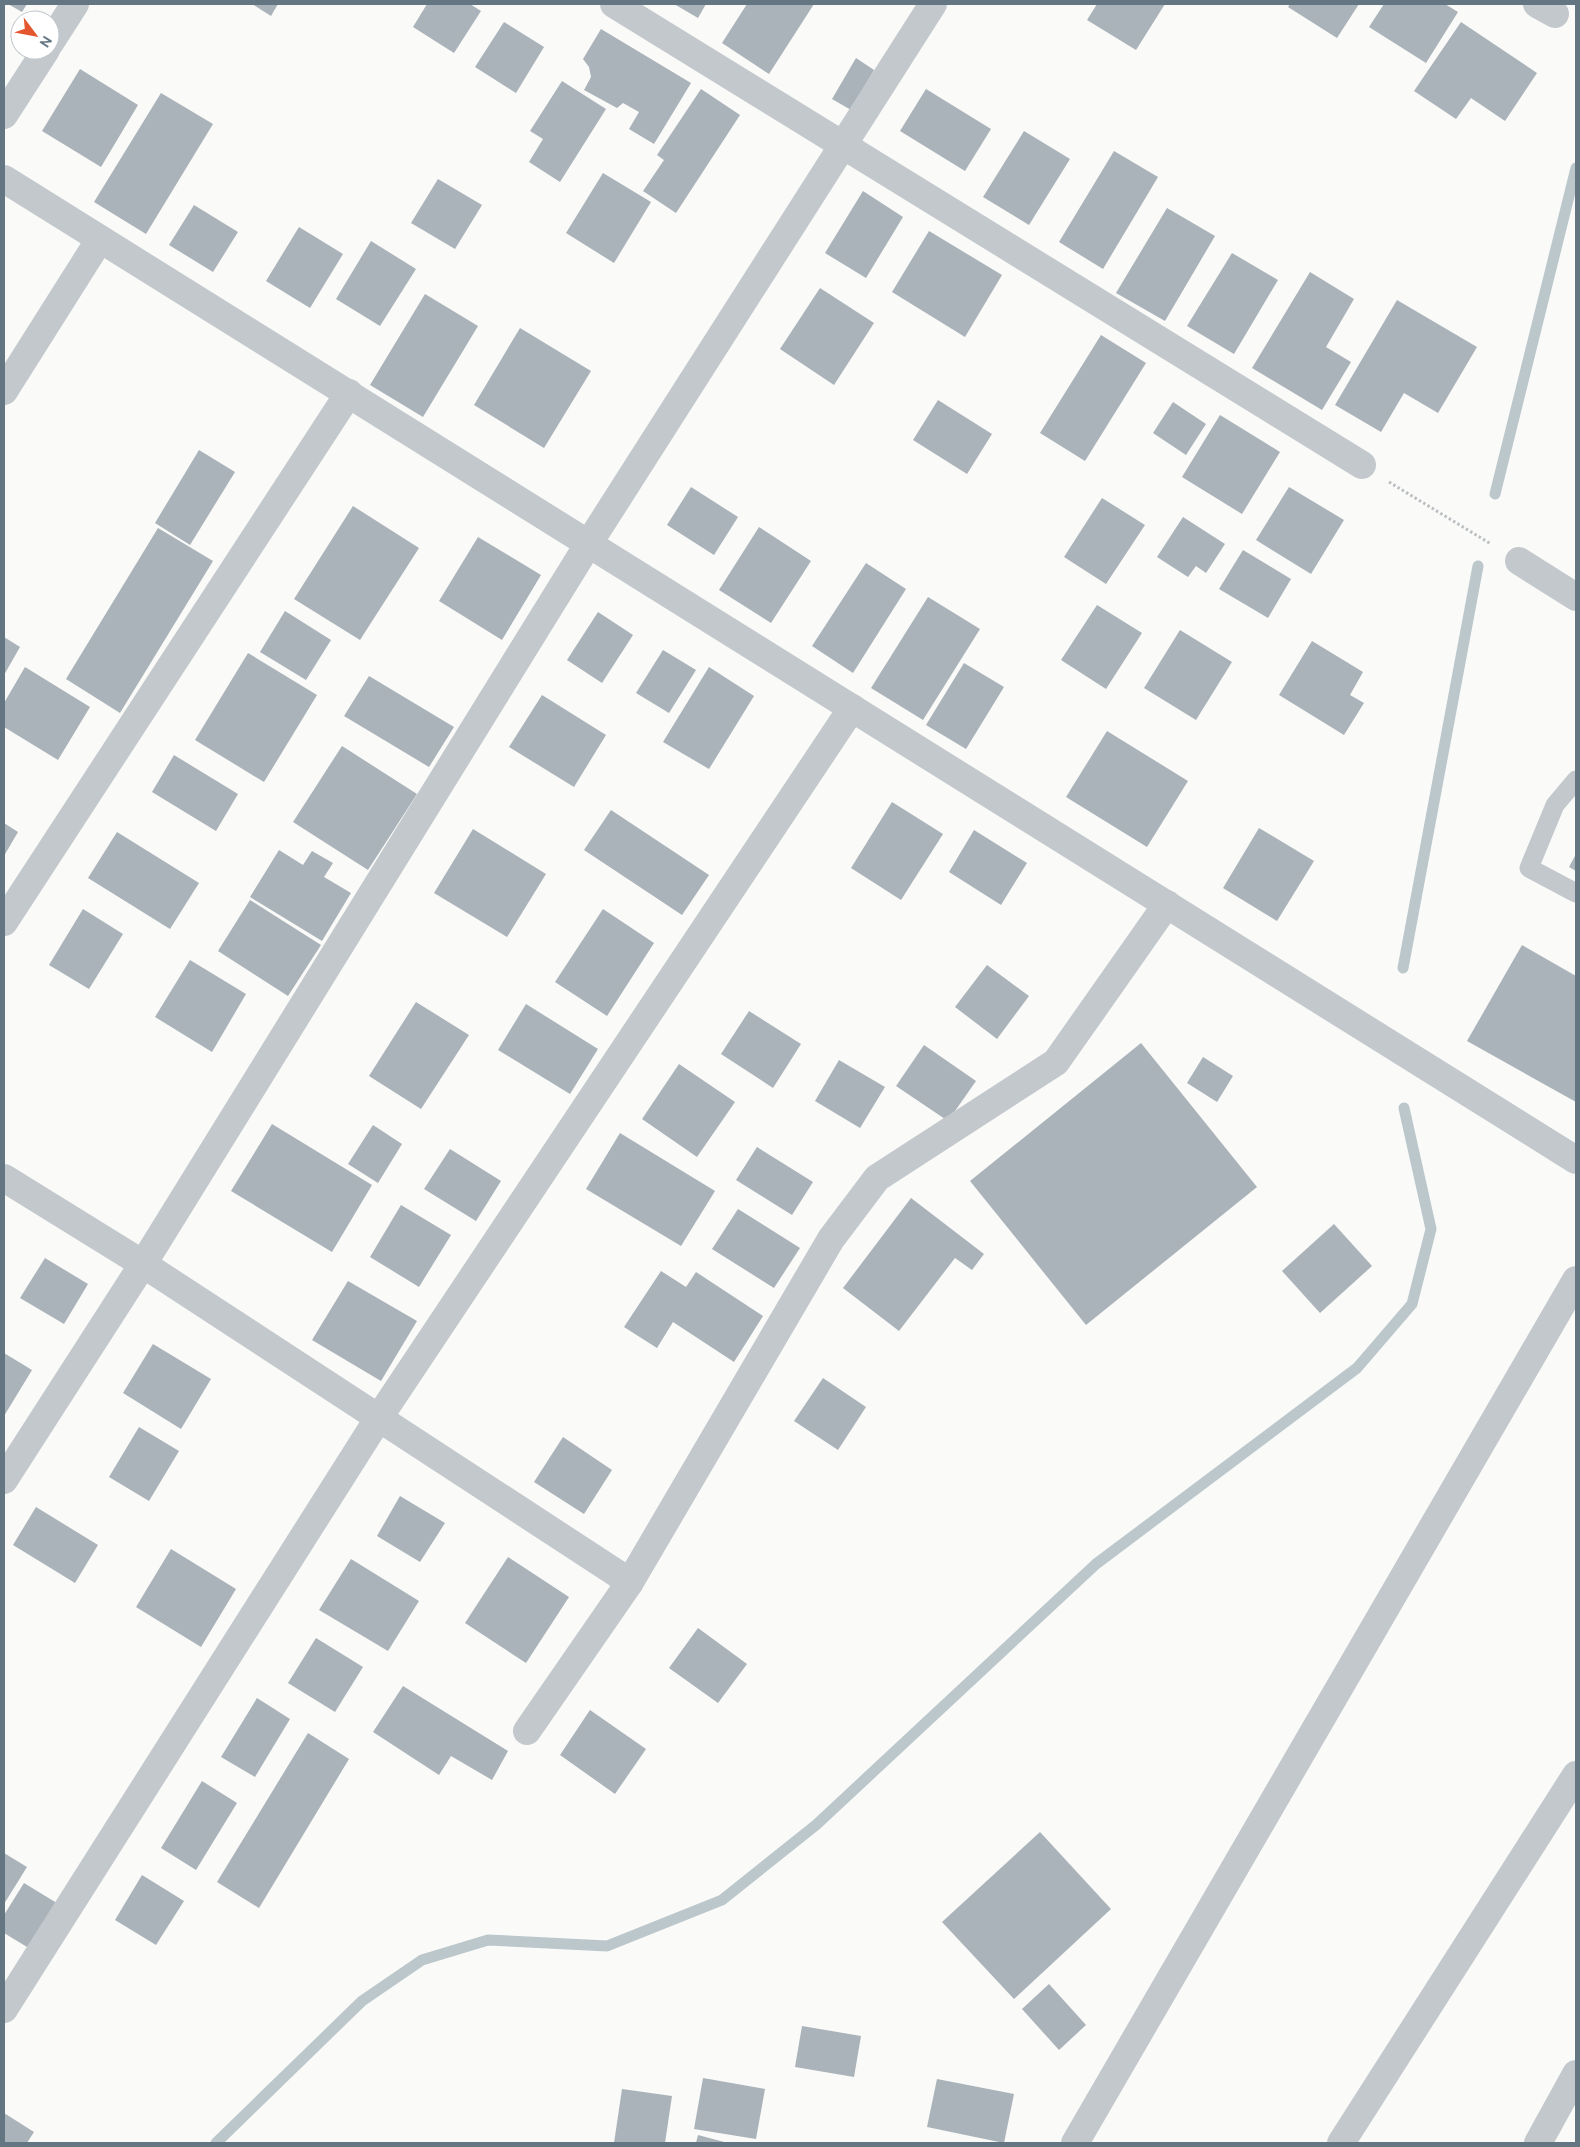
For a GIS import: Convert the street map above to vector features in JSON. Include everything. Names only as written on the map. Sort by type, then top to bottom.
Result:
[{"type":"street","points":[[60,27],[75,4]]},
{"type":"street","points":[[614,4],[1362,465]]},
{"type":"street","points":[[4,1480],[143,1264],[589,543],[933,4]]},
{"type":"street","points":[[4,115],[40,60]]},
{"type":"street","points":[[4,178],[1576,1160]]},
{"type":"street","points":[[4,391],[100,239]]},
{"type":"street","points":[[4,922],[349,393]]},
{"type":"street","points":[[1519,561],[1576,597]]},
{"type":"street","points":[[4,2009],[378,1419],[852,708]]},
{"type":"street","points":[[528,1731],[630,1582],[831,1239],[877,1178],[1056,1062],[1167,904]]},
{"type":"street","points":[[4,1178],[143,1264],[630,1582]]},
{"type":"street","points":[[1075,2143],[1576,1280]]},
{"type":"street","points":[[1341,2143],[1576,1775]]},
{"type":"street","points":[[1538,2143],[1576,2074]]},
{"type":"lane","points":[[1576,780],[1555,805],[1529,868],[1576,894]]},
{"type":"path","points":[[1362,465],[1519,561]]},
{"type":"building","points":[[8,4],[27,4],[23,10],[18,10]]},
{"type":"building","points":[[252,4],[278,4],[271,16]]},
{"type":"building","points":[[427,4],[470,4],[481,11],[454,53],[413,27]]},
{"type":"building","points":[[674,4],[706,4],[698,18]]},
{"type":"building","points":[[747,4],[814,4],[769,74],[722,43]]},
{"type":"building","points":[[1097,4],[1165,4],[1136,50],[1087,20]]},
{"type":"building","points":[[1290,4],[1359,4],[1337,38],[1288,7]]},
{"type":"building","points":[[1384,4],[1445,4],[1458,12],[1426,63],[1369,27]]},
{"type":"building","points":[[504,22],[544,47],[516,93],[475,67]]},
{"type":"building","points":[[1461,22],[1537,73],[1505,121],[1471,98],[1456,119],[1414,91]]},
{"type":"building","points":[[601,29],[691,83],[654,144],[629,129],[639,112],[623,103],[617,108],[584,90],[591,77],[589,67],[583,59]]},
{"type":"building","points":[[856,58],[874,70],[851,110],[832,99]]},
{"type":"building","points":[[80,69],[138,105],[101,167],[42,131]]},
{"type":"building","points":[[562,81],[606,109],[560,182],[529,162],[543,139],[530,131]]},
{"type":"building","points":[[701,89],[740,115],[676,213],[643,191],[664,160],[657,155]]},
{"type":"building","points":[[926,89],[991,129],[965,171],[900,131]]},
{"type":"building","points":[[161,93],[213,124],[146,234],[94,202]]},
{"type":"building","points":[[1024,131],[1070,159],[1029,225],[983,197]]},
{"type":"building","points":[[1114,151],[1158,177],[1103,269],[1059,242]]},
{"type":"building","points":[[603,173],[651,202],[614,263],[566,233]]},
{"type":"building","points":[[438,179],[482,205],[455,249],[411,223]]},
{"type":"building","points":[[863,191],[903,217],[866,278],[825,253]]},
{"type":"building","points":[[194,205],[238,232],[213,272],[169,245]]},
{"type":"building","points":[[1167,208],[1215,236],[1165,321],[1116,293]]},
{"type":"building","points":[[299,227],[343,254],[310,308],[266,281]]},
{"type":"building","points":[[929,231],[1002,275],[965,337],[892,292]]},
{"type":"building","points":[[371,241],[416,269],[380,326],[336,299]]},
{"type":"building","points":[[1232,253],[1278,280],[1234,354],[1187,326]]},
{"type":"building","points":[[1310,272],[1354,299],[1326,347],[1351,362],[1322,410],[1252,368]]},
{"type":"building","points":[[820,288],[874,323],[834,385],[780,349]]},
{"type":"building","points":[[425,294],[478,326],[423,417],[370,385]]},
{"type":"building","points":[[1397,300],[1477,347],[1438,413],[1404,393],[1381,432],[1335,405]]},
{"type":"building","points":[[520,328],[591,371],[544,448],[474,405]]},
{"type":"building","points":[[1101,335],[1146,363],[1085,461],[1040,433]]},
{"type":"building","points":[[938,400],[992,434],[967,474],[913,440]]},
{"type":"building","points":[[1173,402],[1206,424],[1186,455],[1153,433]]},
{"type":"building","points":[[1220,415],[1280,452],[1242,514],[1182,477]]},
{"type":"building","points":[[199,450],[235,472],[190,545],[155,523]]},
{"type":"building","points":[[691,487],[738,517],[714,555],[667,525]]},
{"type":"building","points":[[1289,487],[1344,520],[1311,574],[1256,540]]},
{"type":"building","points":[[1102,498],[1145,525],[1106,584],[1064,557]]},
{"type":"building","points":[[353,506],[419,548],[360,640],[294,599]]},
{"type":"building","points":[[1183,517],[1225,544],[1206,573],[1196,566],[1188,577],[1157,557]]},
{"type":"building","points":[[759,527],[811,561],[771,623],[719,590]]},
{"type":"building","points":[[158,528],[213,561],[120,713],[66,679]]},
{"type":"building","points":[[478,537],[541,575],[502,640],[439,601]]},
{"type":"building","points":[[1243,550],[1291,579],[1268,618],[1219,589]]},
{"type":"building","points":[[866,563],[906,589],[853,673],[812,646]]},
{"type":"building","points":[[928,597],[980,629],[923,720],[871,688]]},
{"type":"building","points":[[1097,605],[1142,633],[1106,689],[1061,660]]},
{"type":"building","points":[[285,611],[331,640],[306,680],[260,652]]},
{"type":"building","points":[[598,612],[633,635],[602,683],[567,660]]},
{"type":"building","points":[[1180,630],[1232,662],[1196,720],[1144,688]]},
{"type":"building","points":[[4,637],[20,647],[4,675]]},
{"type":"building","points":[[1312,641],[1363,672],[1350,695],[1364,703],[1344,735],[1279,695]]},
{"type":"building","points":[[663,650],[696,670],[669,713],[636,693]]},
{"type":"building","points":[[248,653],[317,695],[264,782],[195,740]]},
{"type":"building","points":[[964,663],[1004,687],[966,749],[926,725]]},
{"type":"building","points":[[25,667],[90,707],[58,760],[4,727],[4,703]]},
{"type":"building","points":[[709,667],[754,696],[709,769],[663,742]]},
{"type":"building","points":[[369,676],[454,727],[429,767],[344,716]]},
{"type":"building","points":[[542,695],[606,735],[574,787],[509,747]]},
{"type":"building","points":[[1107,731],[1188,781],[1147,847],[1066,797]]},
{"type":"building","points":[[342,746],[417,794],[368,870],[293,822]]},
{"type":"building","points":[[174,755],[238,794],[216,831],[152,792]]},
{"type":"building","points":[[892,802],[943,834],[901,900],[851,868]]},
{"type":"building","points":[[611,810],[709,875],[682,915],[584,850]]},
{"type":"building","points":[[4,823],[18,832],[4,856]]},
{"type":"building","points":[[1259,828],[1314,861],[1277,921],[1223,888]]},
{"type":"building","points":[[473,829],[546,874],[507,937],[434,893]]},
{"type":"building","points":[[974,830],[1027,863],[1001,905],[949,872]]},
{"type":"building","points":[[117,832],[199,883],[170,929],[88,878]]},
{"type":"building","points":[[279,850],[303,865],[312,851],[333,863],[324,877],[351,893],[322,941],[250,897]]},
{"type":"building","points":[[1576,854],[1576,871],[1569,867]]},
{"type":"building","points":[[250,900],[321,945],[288,996],[218,951]]},
{"type":"building","points":[[83,909],[123,934],[89,989],[49,965]]},
{"type":"building","points":[[603,909],[654,943],[607,1016],[555,982]]},
{"type":"building","points":[[1522,945],[1576,976],[1576,1102],[1467,1041]]},
{"type":"building","points":[[190,960],[246,994],[212,1052],[155,1017]]},
{"type":"building","points":[[987,965],[1029,996],[997,1039],[955,1007]]},
{"type":"building","points":[[416,1002],[469,1035],[421,1109],[369,1076]]},
{"type":"building","points":[[526,1004],[598,1049],[570,1094],[498,1050]]},
{"type":"building","points":[[749,1011],[801,1044],[773,1088],[721,1054]]},
{"type":"building","points":[[1141,1043],[1257,1187],[1086,1325],[970,1181]]},
{"type":"building","points":[[924,1045],[976,1081],[948,1121],[896,1086]]},
{"type":"building","points":[[1203,1057],[1233,1076],[1217,1102],[1187,1083]]},
{"type":"building","points":[[839,1060],[885,1087],[860,1128],[815,1101]]},
{"type":"building","points":[[679,1064],[735,1102],[697,1157],[642,1119]]},
{"type":"building","points":[[272,1124],[372,1185],[332,1252],[231,1191]]},
{"type":"building","points":[[373,1125],[402,1144],[378,1183],[348,1164]]},
{"type":"building","points":[[620,1133],[715,1191],[681,1246],[586,1189]]},
{"type":"building","points":[[757,1147],[813,1182],[792,1215],[736,1180]]},
{"type":"building","points":[[450,1149],[501,1181],[476,1221],[424,1189]]},
{"type":"building","points":[[911,1198],[984,1254],[972,1270],[955,1258],[899,1331],[843,1288]]},
{"type":"building","points":[[401,1205],[451,1235],[419,1287],[370,1257]]},
{"type":"building","points":[[738,1209],[800,1248],[774,1288],[712,1249]]},
{"type":"building","points":[[1334,1224],[1372,1266],[1320,1313],[1282,1271]]},
{"type":"building","points":[[45,1258],[88,1284],[64,1324],[20,1298]]},
{"type":"building","points":[[661,1271],[686,1287],[696,1272],[763,1316],[734,1362],[673,1322],[657,1348],[624,1327]]},
{"type":"building","points":[[348,1281],[417,1321],[381,1381],[312,1340]]},
{"type":"building","points":[[153,1344],[211,1379],[181,1429],[123,1393]]},
{"type":"building","points":[[4,1353],[32,1370],[4,1416]]},
{"type":"building","points":[[823,1378],[866,1407],[838,1450],[794,1421]]},
{"type":"building","points":[[139,1427],[179,1451],[149,1501],[109,1477]]},
{"type":"building","points":[[563,1437],[612,1470],[584,1514],[534,1482]]},
{"type":"building","points":[[400,1496],[445,1523],[420,1562],[377,1536]]},
{"type":"building","points":[[36,1507],[98,1545],[75,1583],[13,1545]]},
{"type":"building","points":[[171,1549],[236,1589],[201,1647],[136,1607]]},
{"type":"building","points":[[508,1557],[569,1597],[526,1663],[465,1623]]},
{"type":"building","points":[[351,1559],[419,1601],[388,1651],[319,1610]]},
{"type":"building","points":[[698,1628],[747,1664],[718,1703],[669,1668]]},
{"type":"building","points":[[316,1638],[363,1667],[335,1712],[288,1683]]},
{"type":"building","points":[[403,1686],[508,1751],[492,1780],[451,1756],[439,1775],[373,1732]]},
{"type":"building","points":[[257,1698],[290,1719],[255,1777],[221,1757]]},
{"type":"building","points":[[590,1710],[646,1749],[615,1794],[560,1755]]},
{"type":"building","points":[[308,1733],[349,1759],[259,1908],[217,1882]]},
{"type":"building","points":[[202,1781],[237,1803],[196,1870],[161,1848]]},
{"type":"building","points":[[1040,1832],[1111,1909],[1014,1999],[942,1922]]},
{"type":"building","points":[[4,1853],[27,1867],[4,1904]]},
{"type":"building","points":[[142,1875],[184,1901],[156,1945],[115,1920]]},
{"type":"building","points":[[24,1883],[60,1905],[32,1950],[4,1933],[4,1915]]},
{"type":"building","points":[[1049,1984],[1086,2025],[1059,2050],[1022,2009]]},
{"type":"building","points":[[802,2026],[861,2036],[854,2077],[795,2067]]},
{"type":"building","points":[[703,2078],[765,2089],[756,2139],[694,2129]]},
{"type":"building","points":[[937,2079],[1014,2094],[1004,2143],[927,2127]]},
{"type":"building","points":[[622,2089],[672,2096],[665,2143],[614,2143]]},
{"type":"building","points":[[4,2113],[34,2132],[27,2143],[4,2143]]},
{"type":"building","points":[[698,2135],[728,2143],[696,2143]]},
{"type":"waterway","points":[[1495,494],[1576,168]]},
{"type":"waterway","points":[[1403,968],[1478,566]]},
{"type":"waterway","points":[[216,2143],[362,2001],[422,1960],[488,1940],[607,1946],[722,1900],[816,1825],[1096,1564],[1357,1368],[1412,1304],[1431,1229],[1404,1108]]}]
